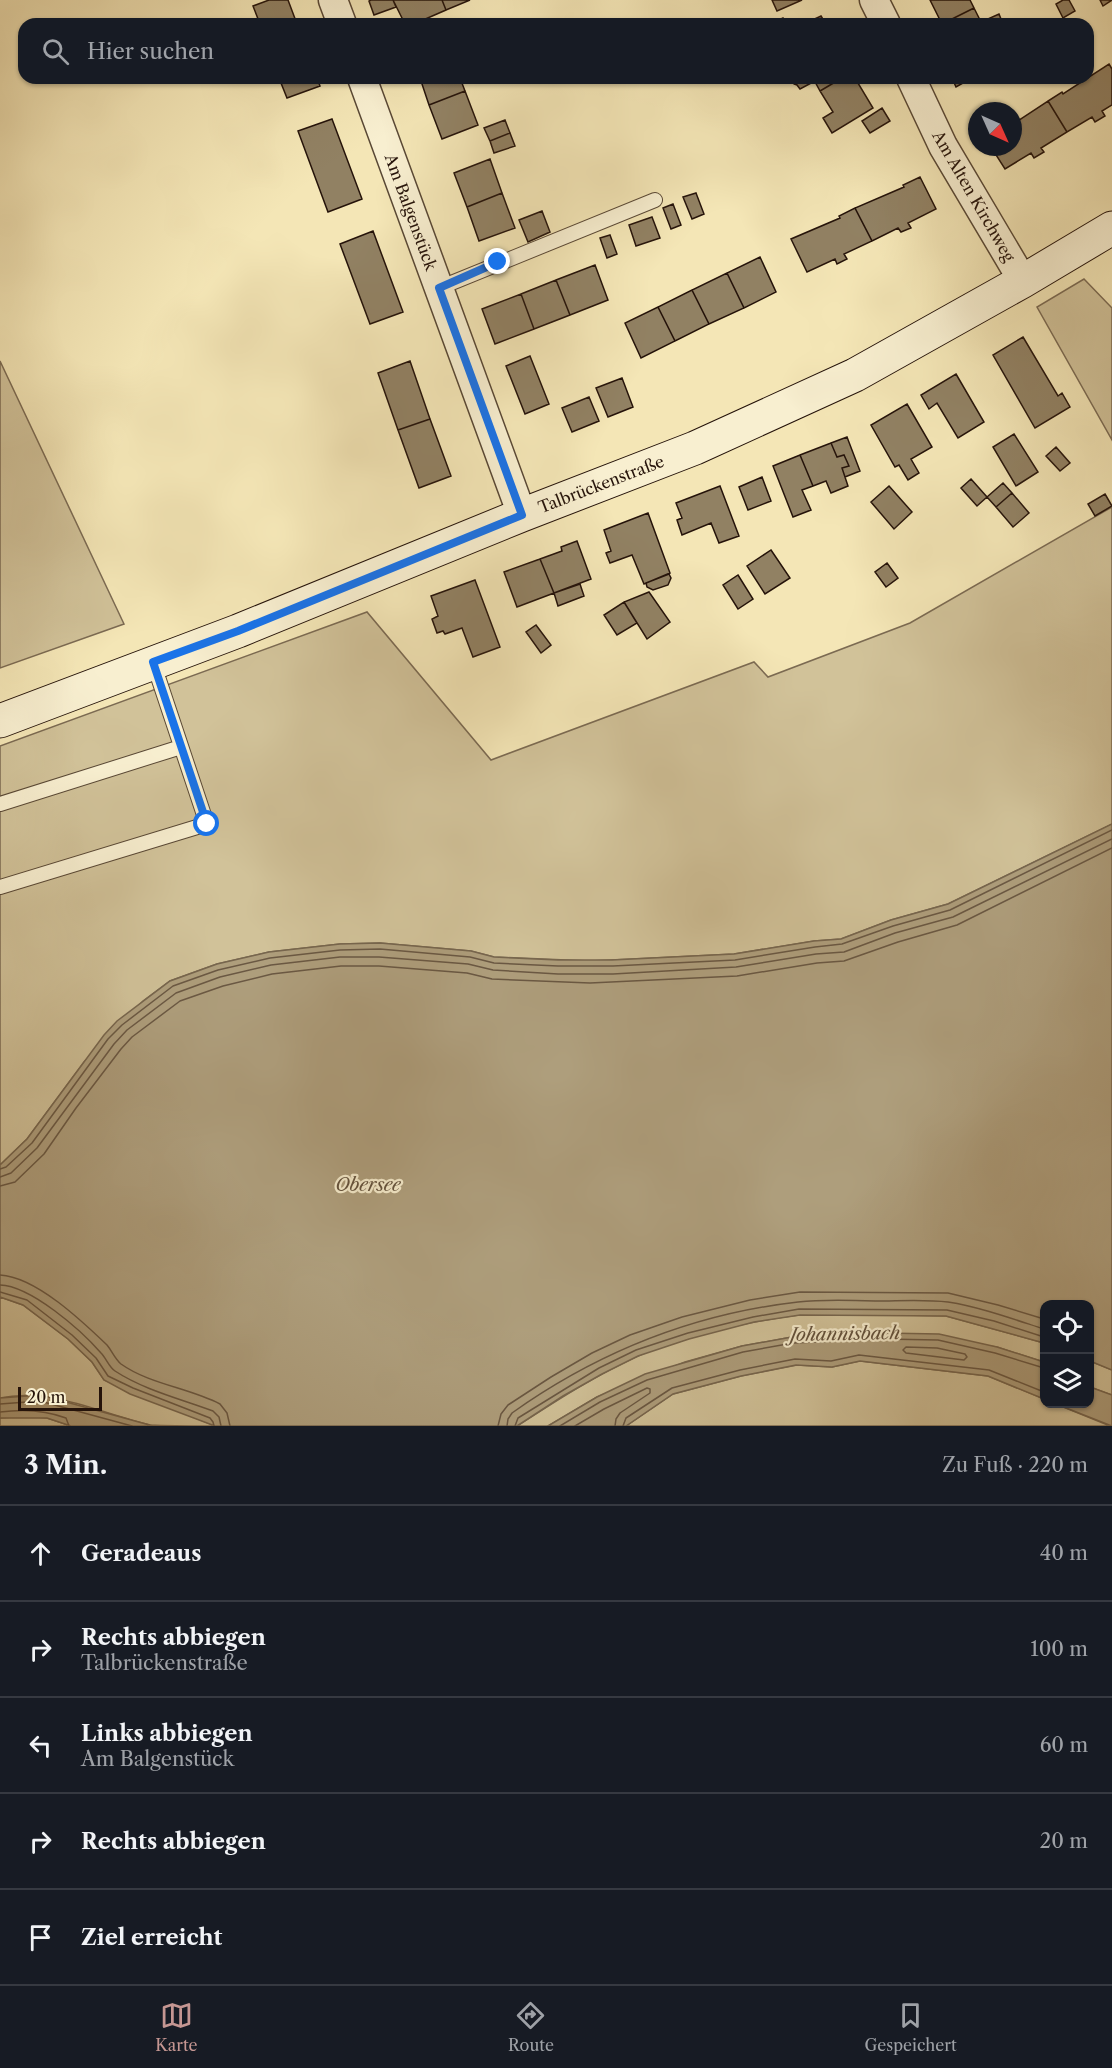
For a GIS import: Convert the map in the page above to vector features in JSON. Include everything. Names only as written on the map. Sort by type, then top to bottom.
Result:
[{"type":"main road","name":"Talbrückenstraße","points":[[0,721],[238,631],[522,515],[695,448],[855,375],[1023,281],[1112,228]]},
{"type":"street","points":[[333,0],[340,18]]},
{"type":"street","points":[[874,0],[883,18]]},
{"type":"street","name":"Am Balgenstück","points":[[364,84],[522,515]]},
{"type":"street","name":"Am Alten Kirchweg","points":[[914,84],[944,146],[1023,281]]},
{"type":"lane","points":[[439,288],[655,200]]},
{"type":"lane","points":[[0,887],[207,824],[153,662]]},
{"type":"lane","points":[[0,804],[182,747]]},
{"type":"shaded area","points":[[1084,279],[1112,308],[1112,440],[1037,307]]},
{"type":"shaded area","points":[[0,361],[124,624],[0,668]]},
{"type":"shaded area","points":[[1112,507],[1112,824],[948,904],[891,920],[841,939],[734,954],[590,961],[494,957],[471,951],[380,943],[340,944],[269,952],[217,964],[170,981],[143,1001],[84,1062],[27,1139],[0,1165],[0,746],[367,612],[491,760],[754,662],[768,677],[910,623]]},
{"type":"shaded area","points":[[0,1297],[23,1305],[68,1339],[92,1362],[104,1380],[215,1426],[150,1425],[57,1399],[38,1396],[0,1398]]},
{"type":"shaded area","points":[[813,1314],[946,1316],[1040,1342],[1040,1361],[997,1347],[883,1333],[792,1337],[742,1346],[685,1362],[597,1397],[548,1426],[517,1426],[605,1372],[654,1350],[737,1326]]},
{"type":"shaded area","points":[[860,1361],[988,1376],[1040,1397],[1040,1408],[1066,1408],[1110,1426],[626,1426],[673,1394],[741,1376],[797,1365],[832,1367]]},
{"type":"shaded area","points":[[1094,1363],[1112,1370],[1112,1395],[1094,1388]]},
{"type":"shaded area","points":[[25,1416],[47,1418],[71,1426],[0,1426],[0,1418]]},
{"type":"water","name":"Obersee","points":[[1112,824],[1112,1370],[1094,1363],[1094,1300],[1040,1300],[1040,1342],[946,1316],[800,1315],[754,1322],[689,1339],[638,1356],[563,1396],[517,1426],[215,1426],[130,1394],[104,1380],[92,1362],[68,1339],[23,1305],[0,1297],[0,1165],[27,1139],[104,1035],[117,1021],[170,981],[217,964],[269,952],[340,944],[380,943],[471,951],[494,957],[558,960],[612,960],[734,954],[841,939],[891,920],[948,904]]},
{"type":"water","points":[[883,1333],[939,1334],[997,1347],[1040,1361],[1040,1397],[988,1376],[860,1361],[832,1367],[796,1365],[741,1376],[673,1394],[626,1426],[548,1426],[597,1397],[645,1374],[742,1346],[792,1337]]},
{"type":"water","points":[[1094,1388],[1112,1395],[1112,1426],[1066,1408],[1094,1408]]},
{"type":"water","points":[[41,1395],[153,1426],[71,1426],[47,1418],[0,1418],[0,1398]]},
{"type":"building","points":[[269,0],[288,0],[295,18],[258,18],[253,6]]},
{"type":"building","points":[[393,0],[396,7],[374,15],[369,1]]},
{"type":"building","points":[[393,0],[442,0],[446,10],[428,18],[402,18]]},
{"type":"building","points":[[442,0],[470,0],[446,10]]},
{"type":"building","points":[[772,0],[802,0],[777,11]]},
{"type":"building","points":[[930,0],[970,0],[974,8],[954,18],[939,18]]},
{"type":"building","points":[[1069,0],[1075,11],[1063,18],[1056,4]]},
{"type":"building","points":[[1100,0],[1112,0],[1103,6]]},
{"type":"building","points":[[974,8],[979,18],[954,18]]},
{"type":"building","points":[[1109,64],[1112,69],[1112,105],[1102,111],[1105,116],[1095,122],[1092,117],[1067,132],[1048,101],[1078,84],[1094,84],[1094,74]]},
{"type":"building","points":[[281,84],[319,84],[320,86],[287,98]]},
{"type":"building","points":[[422,84],[462,84],[465,91],[429,105]]},
{"type":"building","points":[[794,84],[809,84],[800,89]]},
{"type":"building","points":[[816,84],[832,84],[820,91]]},
{"type":"building","points":[[832,84],[859,84],[873,108],[832,133],[823,118],[833,112],[820,91]]},
{"type":"building","points":[[465,91],[478,125],[442,139],[429,105]]},
{"type":"building","points":[[1048,101],[1067,132],[1041,148],[1044,152],[1034,158],[1031,153],[1005,169],[997,156],[1022,156],[1022,118]]},
{"type":"building","points":[[882,108],[890,121],[870,133],[862,121]]},
{"type":"building","points":[[332,119],[362,199],[328,212],[298,131]]},
{"type":"building","points":[[505,120],[510,133],[490,141],[484,128]]},
{"type":"building","points":[[510,133],[515,146],[494,153],[490,141]]},
{"type":"building","points":[[490,159],[502,193],[467,207],[454,173]]},
{"type":"building","points":[[920,177],[936,209],[908,223],[911,228],[901,232],[898,228],[872,241],[855,208],[904,187],[903,185]]},
{"type":"building","points":[[502,193],[515,228],[479,241],[467,207]]},
{"type":"building","points":[[696,193],[704,214],[692,219],[683,197]]},
{"type":"building","points":[[673,204],[681,225],[671,229],[663,208]]},
{"type":"building","points":[[855,208],[872,241],[844,254],[847,259],[837,264],[835,259],[807,272],[791,239],[840,218],[839,216]]},
{"type":"building","points":[[542,211],[550,232],[528,242],[519,220]]},
{"type":"building","points":[[652,217],[660,238],[636,246],[629,225]]},
{"type":"building","points":[[373,231],[403,312],[370,324],[340,244]]},
{"type":"building","points":[[610,235],[617,254],[607,258],[600,238]]},
{"type":"building","points":[[760,257],[776,292],[744,308],[727,273]]},
{"type":"building","points":[[595,265],[608,300],[570,315],[556,280]]},
{"type":"building","points":[[727,273],[744,308],[709,324],[692,290]]},
{"type":"building","points":[[556,280],[570,315],[534,329],[521,294]]},
{"type":"building","points":[[692,290],[709,324],[675,341],[658,307]]},
{"type":"building","points":[[521,294],[534,329],[495,344],[482,309]]},
{"type":"building","points":[[658,307],[675,341],[641,358],[625,323]]},
{"type":"building","points":[[1023,337],[1058,396],[1062,393],[1070,407],[1035,428],[993,355]]},
{"type":"building","points":[[530,356],[549,404],[525,414],[506,366]]},
{"type":"building","points":[[410,361],[430,419],[398,430],[378,373]]},
{"type":"building","points":[[956,374],[984,422],[958,438],[937,403],[929,409],[921,395]]},
{"type":"building","points":[[622,378],[633,407],[608,417],[596,388]]},
{"type":"building","points":[[589,397],[599,421],[572,432],[562,408]]},
{"type":"building","points":[[907,404],[932,447],[911,459],[919,473],[908,480],[899,465],[895,467],[871,425]]},
{"type":"building","points":[[430,419],[451,476],[419,488],[398,430]]},
{"type":"building","points":[[1014,434],[1038,472],[1016,486],[993,447]]},
{"type":"building","points":[[847,437],[860,471],[845,477],[842,468],[849,466],[844,455],[837,457],[831,443]]},
{"type":"building","points":[[831,443],[837,457],[844,455],[849,466],[842,468],[848,486],[831,493],[826,481],[813,486],[800,455]]},
{"type":"building","points":[[1056,447],[1070,463],[1060,471],[1046,456]]},
{"type":"building","points":[[800,455],[813,486],[802,490],[811,510],[793,517],[773,466]]},
{"type":"building","points":[[762,477],[771,501],[748,510],[739,487]]},
{"type":"building","points":[[971,479],[987,497],[977,506],[961,488]]},
{"type":"building","points":[[1003,483],[1012,493],[996,507],[987,497]]},
{"type":"building","points":[[720,486],[739,536],[719,543],[711,523],[682,535],[677,520],[682,518],[676,503]]},
{"type":"building","points":[[889,486],[912,512],[894,529],[871,502]]},
{"type":"building","points":[[1012,493],[1029,513],[1013,527],[996,507]]},
{"type":"building","points":[[1105,494],[1112,506],[1095,516],[1088,504]]},
{"type":"building","points":[[648,513],[670,573],[644,584],[632,555],[610,563],[606,553],[611,551],[604,530]]},
{"type":"building","points":[[577,541],[591,579],[554,593],[540,559],[562,551],[561,547]]},
{"type":"building","points":[[771,550],[790,578],[765,594],[747,566]]},
{"type":"building","points":[[540,559],[554,593],[517,607],[504,572]]},
{"type":"building","points":[[887,563],[898,578],[886,587],[875,572]]},
{"type":"building","points":[[669,574],[671,578],[668,585],[653,590],[647,587],[646,583]]},
{"type":"building","points":[[738,575],[753,599],[738,609],[723,585]]},
{"type":"building","points":[[475,580],[500,647],[473,657],[462,628],[445,634],[443,631],[437,633],[432,619],[438,616],[431,596]]},
{"type":"building","points":[[580,584],[584,596],[558,606],[554,593]]},
{"type":"building","points":[[649,592],[670,622],[647,639],[624,602]]},
{"type":"building","points":[[624,602],[637,623],[617,635],[604,615]]},
{"type":"building","points":[[536,625],[551,645],[541,653],[526,632]]},
{"type":"route","points":[[207,824],[153,662],[238,631],[522,515],[439,288],[498,262]]},
{"type":"water label","name":"Johannisbach","points":[[845,1334]]}]
